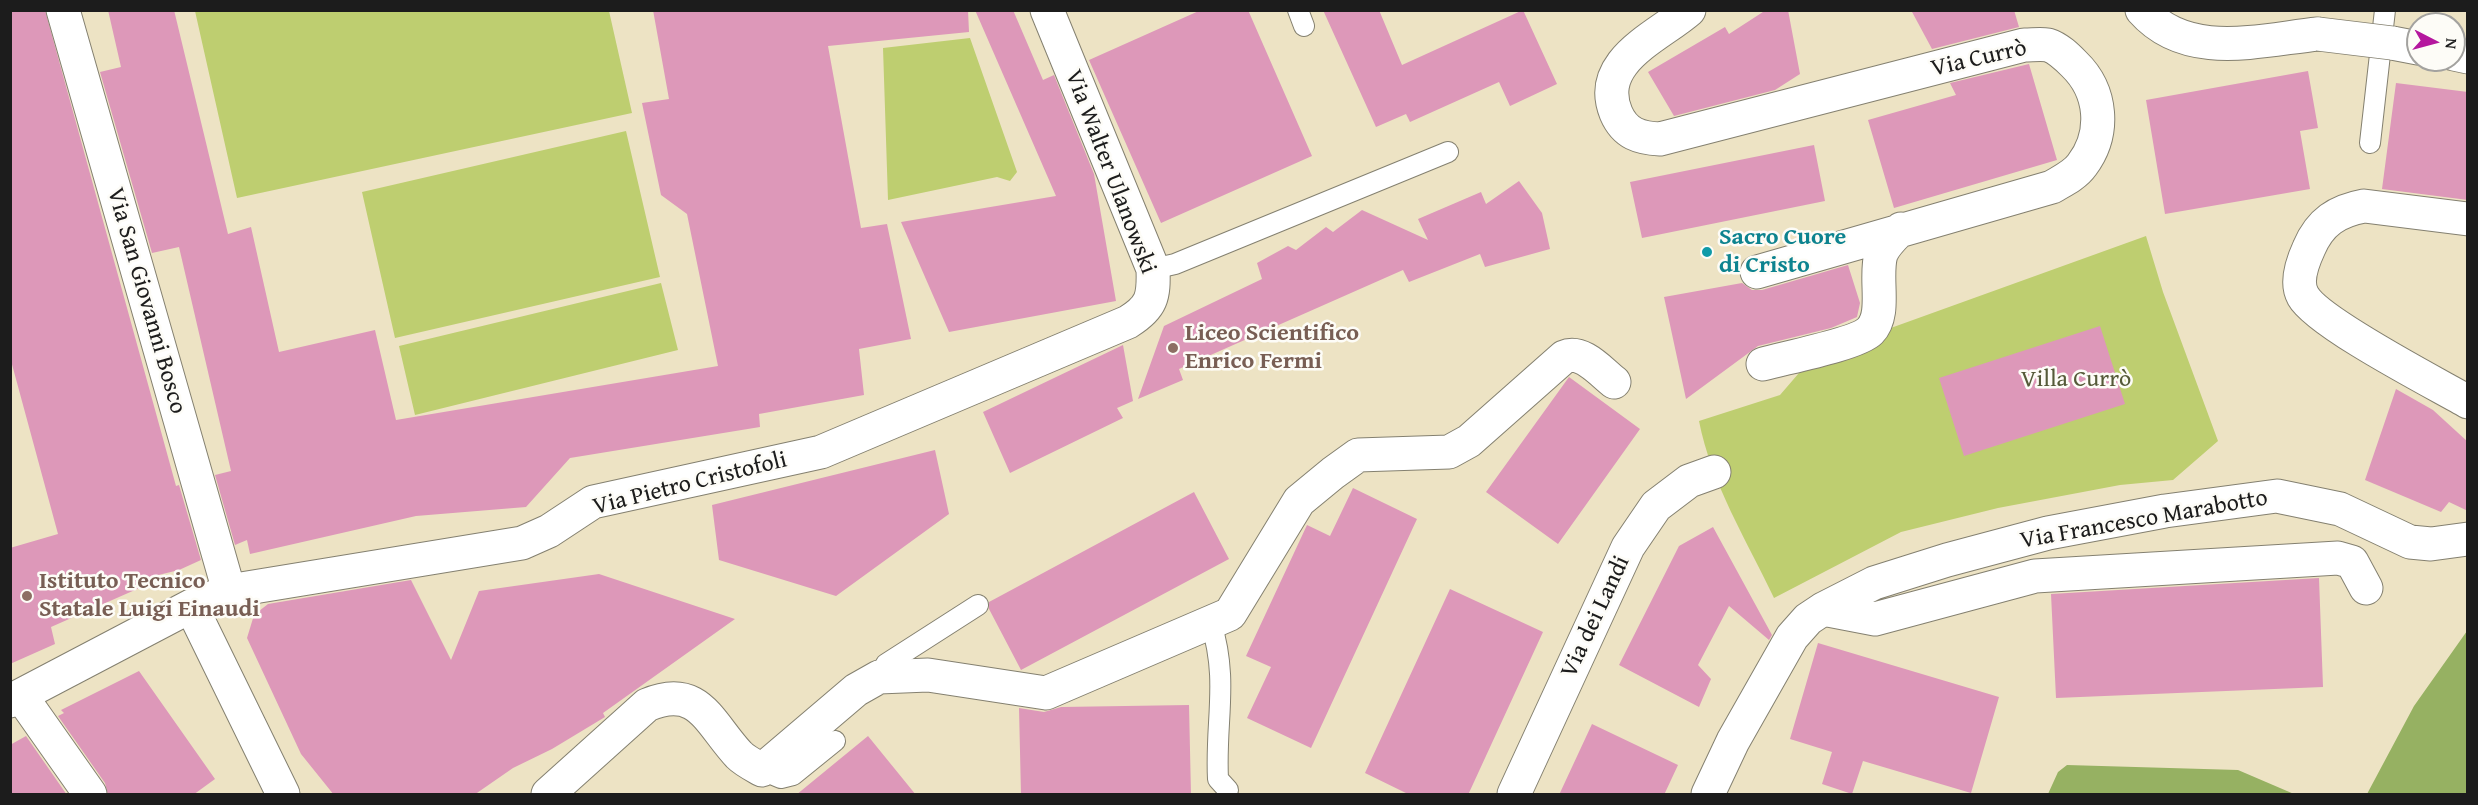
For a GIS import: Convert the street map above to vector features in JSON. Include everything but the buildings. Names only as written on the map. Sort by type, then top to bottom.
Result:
[{"type":"street","name":"Via San Giovanni Bosco","points":[[63,10],[229,591]]},
{"type":"street","name":"Via Currò","points":[[1689,10],[1624,59],[1617,71],[1613,95],[1615,109],[1620,122],[1629,132],[1642,138],[1660,139],[2024,45],[2048,45],[2064,55],[2091,83],[2098,104],[2095,141],[2082,165],[2074,174],[2052,187],[1757,272]]},
{"type":"street","points":[[2142,10],[2168,33],[2210,45],[2318,34],[2405,46]]},
{"type":"street","name":"Via Walter Ulanowski","points":[[1053,12],[1153,269],[1152,296],[1146,311],[1128,322]]},
{"type":"street","points":[[2468,219],[2364,206],[2347,209],[2323,224],[2314,235],[2302,265],[2301,294],[2310,305],[2337,326],[2468,402]]},
{"type":"street","points":[[1763,364],[1850,341],[1869,332],[1878,319],[1877,286],[1882,252],[1901,229]]},
{"type":"street","name":"Via Pietro Cristofoli","points":[[16,698],[191,606],[229,591],[522,543],[549,531],[594,502],[821,452],[1128,322]]},
{"type":"street","points":[[548,795],[647,705],[673,698],[686,699],[705,712],[755,774],[856,690],[879,677],[928,675],[1046,693],[1230,615],[1299,501],[1358,455],[1449,452],[1469,441],[1564,357],[1572,353],[1581,356],[1614,382]]},
{"type":"street","name":"Via dei Landi","points":[[1514,795],[1628,547],[1656,506],[1689,481],[1714,472]]},
{"type":"street","name":"Via Francesco Marabotto","points":[[1708,795],[1733,741],[1792,637],[1808,619],[1823,609],[1874,583],[2048,532],[2165,511],[2277,496],[2340,509],[2410,542],[2431,544],[2468,539]]},
{"type":"street","name":"Via Francesco Marabotto","points":[[1823,609],[1875,619],[2035,576],[2338,558],[2352,562],[2366,588]]},
{"type":"street","points":[[191,606],[283,795]]},
{"type":"street","points":[[16,698],[90,795]]},
{"type":"lane","points":[[2370,143],[2385,10]]},
{"type":"lane","points":[[1153,269],[1175,264],[1448,152]]},
{"type":"lane","points":[[879,677],[886,664],[978,605]]},
{"type":"lane","points":[[1211,623],[1220,651],[1222,677],[1218,779],[1228,790]]},
{"type":"lane","points":[[755,774],[781,778],[793,775],[835,741]]},
{"type":"green space","points":[[195,11],[609,11],[632,113],[237,198]]},
{"type":"green space","points":[[970,38],[1017,172],[1010,181],[997,177],[888,200],[883,48]]},
{"type":"green space","points":[[626,131],[660,277],[395,338],[362,192]]},
{"type":"green space","name":"Villa Currò","points":[[2146,236],[2163,292],[2218,441],[2173,480],[2120,485],[1998,508],[1901,532],[1774,598],[1721,489],[1699,421],[1780,395],[1805,366],[1888,329]]},
{"type":"green space","points":[[661,283],[678,350],[415,415],[399,346]]},
{"type":"green space","points":[[2467,631],[2467,794],[2367,794],[2414,706]]},
{"type":"green space","points":[[2067,765],[2238,770],[2294,794],[2048,794],[2058,772]]},
{"type":"place","name":"Sacro Cuore di Cristo","points":[[1707,252]]},
{"type":"place","name":"Liceo Scientifico Enrico Fermi","points":[[1173,348]]},
{"type":"place","name":"Istituto Tecnico Statale Luigi Einaudi","points":[[27,596]]}]
